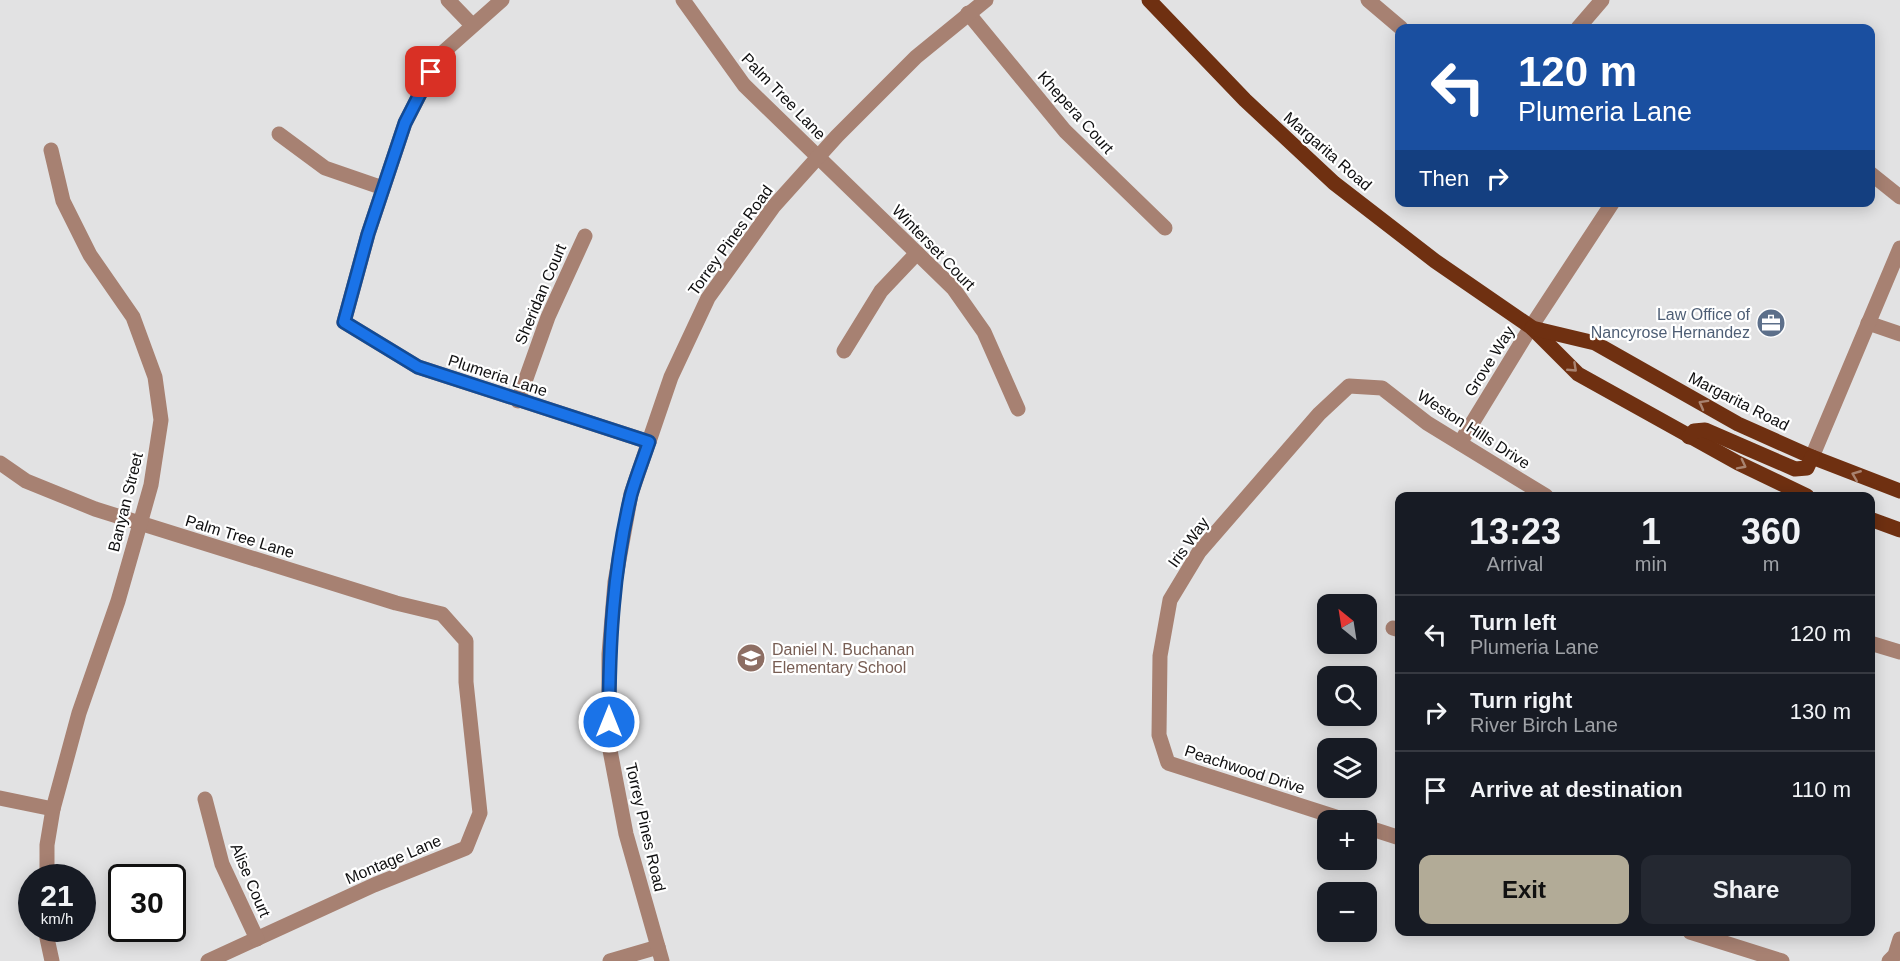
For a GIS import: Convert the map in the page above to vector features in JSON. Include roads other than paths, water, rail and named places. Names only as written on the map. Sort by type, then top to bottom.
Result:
[{"type":"main road","name":"Margarita Road","points":[[1149,0],[1245,100],[1334,183],[1435,261],[1531,327],[1578,374],[1689,437],[1799,492]]},
{"type":"main road","name":"Margarita Road","points":[[1531,327],[1595,343],[1738,424],[1812,457],[1900,491]]},
{"type":"main road","points":[[1689,437],[1694,431],[1705,430],[1795,469],[1807,468],[1812,457]]},
{"type":"main road","points":[[1875,521],[1900,530]]},
{"type":"street","points":[[448,0],[472,25]]},
{"type":"street","points":[[279,134],[325,168],[383,188],[405,123],[440,55],[502,0]]},
{"type":"street","name":"Palm Tree Lane","points":[[682,0],[744,85],[818,157]]},
{"type":"street","name":"Torrey Pines Road","points":[[660,954],[626,834],[609,745],[609,654],[615,582],[632,494],[671,377],[708,298],[774,206],[818,157],[916,57],[986,0]]},
{"type":"street","points":[[1368,0],[1396,24]]},
{"type":"street","points":[[1581,24],[1602,0]]},
{"type":"street","name":"Khepera Court","points":[[968,13],[1065,131],[1165,228]]},
{"type":"street","name":"Banyan Street","points":[[47,864],[47,845],[53,809],[79,713],[118,601],[151,485],[161,420],[155,377],[133,317],[90,255],[63,201],[51,150]]},
{"type":"street","name":"Winterset Court","points":[[818,157],[953,288],[984,332],[1018,409]]},
{"type":"street","points":[[1875,177],[1900,197]]},
{"type":"street","name":"Plumeria Lane","points":[[383,188],[344,322],[418,367],[649,442]]},
{"type":"street","name":"Grove Way","points":[[1460,444],[1531,327],[1610,207]]},
{"type":"street","name":"Sheridan Court","points":[[518,401],[548,317],[585,236]]},
{"type":"street","points":[[1812,457],[1900,248]]},
{"type":"street","points":[[844,351],[881,291],[917,253]]},
{"type":"street","points":[[1868,323],[1900,334]]},
{"type":"street","name":"Weston Hills Drive","points":[[1349,386],[1382,388],[1427,423],[1539,492]]},
{"type":"street","name":"Iris Way","points":[[1168,763],[1159,735],[1160,656],[1170,600],[1199,552],[1319,414],[1349,386]]},
{"type":"street","name":"Palm Tree Lane","points":[[0,463],[26,481],[95,509],[396,603],[442,614],[466,641]]},
{"type":"street","name":"Montage Lane","points":[[208,961],[374,885],[466,848],[480,813],[466,682],[466,641]]},
{"type":"street","points":[[1875,644],[1900,652]]},
{"type":"street","name":"Peachwood Drive","points":[[1168,763],[1317,811]]},
{"type":"street","points":[[0,798],[53,809]]},
{"type":"street","name":"Alise Court","points":[[205,799],[222,864],[257,939]]},
{"type":"street","points":[[1377,831],[1395,836]]},
{"type":"street","points":[[1703,936],[1782,961]]},
{"type":"street","points":[[1889,961],[1895,955],[1900,939]]},
{"type":"street","points":[[48,942],[52,961]]},
{"type":"street","points":[[610,961],[660,954]]},
{"type":"place","name":"Law Office of Nancyrose Hernandez","points":[[1771,323]]},
{"type":"place","name":"Daniel N. Buchanan Elementary School","points":[[751,658]]}]
